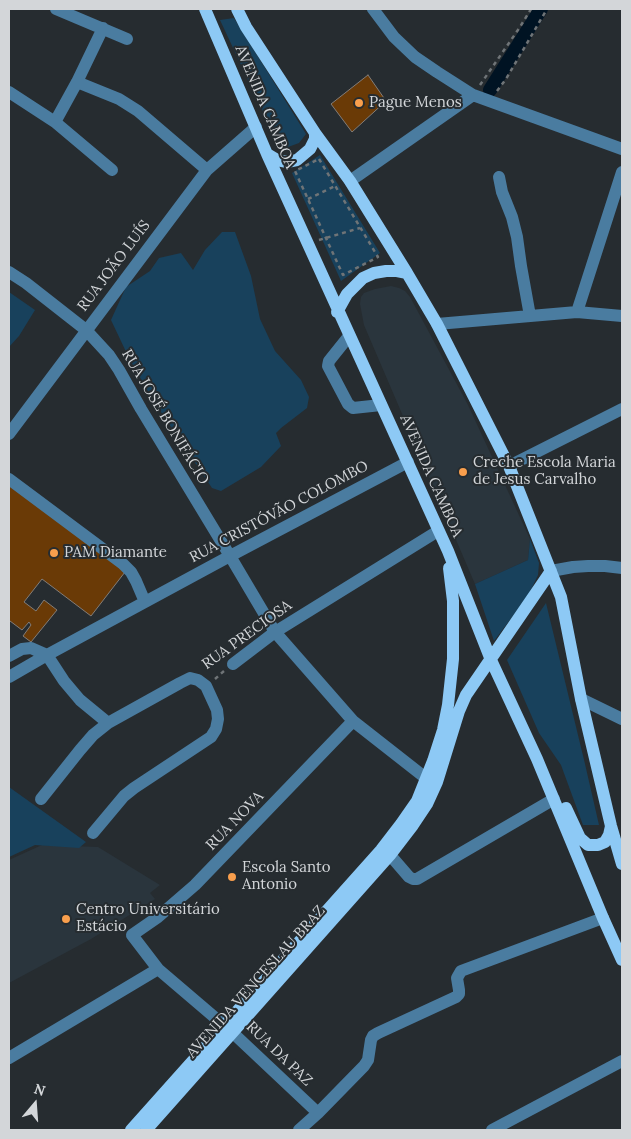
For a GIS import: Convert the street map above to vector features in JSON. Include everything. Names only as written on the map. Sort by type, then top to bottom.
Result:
[{"type":"main road","name":"AVENIDA CAMBOA","points":[[205,9],[267,154],[448,551],[491,660],[537,759],[622,960]]},
{"type":"main road","name":"AVENIDA CAMBOA","points":[[237,9],[246,27],[315,133],[350,181],[407,273],[437,324],[509,466],[561,597],[581,699],[611,826],[622,864]]},
{"type":"main road","points":[[267,154],[277,160],[287,162],[297,160],[310,149],[315,139],[315,133]]},
{"type":"main road","points":[[338,312],[346,294],[363,278],[386,270],[407,273]]},
{"type":"main road","name":"AVENIDA VENCESLAU BRAZ","points":[[229,1029],[390,855],[427,804],[448,705],[453,659],[453,601],[448,551]]},
{"type":"main road","name":"AVENIDA VENCESLAU BRAZ","points":[[131,1130],[149,1126],[401,824],[432,780],[466,695],[551,571]]},
{"type":"main road","points":[[537,759],[555,782],[580,838],[588,844],[598,845],[605,842],[611,826]]},
{"type":"street","points":[[56,9],[127,38]]},
{"type":"street","points":[[373,9],[394,37],[415,57],[473,95],[622,149]]},
{"type":"street","points":[[55,122],[77,82],[102,28]]},
{"type":"street","points":[[77,82],[119,99],[138,110],[207,170]]},
{"type":"street","points":[[9,92],[55,122],[112,170]]},
{"type":"street","points":[[350,181],[473,95]]},
{"type":"street","name":"RUA JOÃO LUÍS","points":[[9,434],[207,170],[256,126]]},
{"type":"street","points":[[577,312],[622,172]]},
{"type":"street","points":[[499,177],[517,237],[530,316]]},
{"type":"street","name":"RUA JOSÉ BONIFÁCIO","points":[[9,272],[86,330],[109,355],[274,632],[353,721],[432,780]]},
{"type":"street","points":[[437,324],[577,312],[622,316]]},
{"type":"street","points":[[349,336],[329,361],[328,366],[348,404],[353,408],[381,404]]},
{"type":"street","points":[[509,466],[622,409]]},
{"type":"street","name":"RUA CRISTÓVÃO COLOMBO","points":[[9,677],[230,556],[408,462]]},
{"type":"street","points":[[9,479],[123,564],[131,572],[145,602]]},
{"type":"street","name":"RUA PRECIOSA","points":[[233,664],[274,632],[438,531]]},
{"type":"street","points":[[551,571],[588,566],[622,568]]},
{"type":"street","points":[[9,656],[22,649],[31,648],[47,655],[64,681],[80,700],[108,723]]},
{"type":"street","name":"RUA PRECIOSA","points":[[41,799],[93,735],[108,723],[190,678],[198,680],[206,686]]},
{"type":"street","points":[[93,833],[124,796],[211,737],[216,729],[218,720],[217,710],[206,686]]},
{"type":"street","points":[[581,699],[622,719]]},
{"type":"street","name":"RUA NOVA","points":[[132,935],[158,917],[195,885],[353,721]]},
{"type":"street","points":[[390,855],[409,877],[417,879],[554,799]]},
{"type":"street","points":[[299,1130],[364,1066],[368,1060],[373,1036],[456,997],[460,990],[457,978],[461,971],[603,918]]},
{"type":"street","name":"RUA DA PAZ","points":[[132,935],[158,969],[229,1029],[318,1113]]},
{"type":"street","points":[[9,1058],[158,969]]},
{"type":"street","points":[[492,1130],[622,1061]]},
{"type":"path","points":[[473,95],[531,9]]},
{"type":"path","points":[[490,101],[506,79],[547,9]]},
{"type":"path","points":[[319,159],[335,186],[378,258],[343,275],[295,171],[319,159]]},
{"type":"path","points":[[308,199],[335,186]]},
{"type":"path","points":[[326,238],[360,228]]},
{"type":"path","name":"RUA PRECIOSA","points":[[206,686],[233,664]]},
{"type":"shaded area","points":[[234,18],[306,134],[299,143],[288,147],[278,144],[220,20]]},
{"type":"shaded area","points":[[320,155],[380,253],[341,281],[292,173]]},
{"type":"shaded area","points":[[222,232],[235,232],[251,276],[260,319],[275,351],[301,380],[309,397],[307,408],[276,433],[281,446],[261,467],[221,491],[212,488],[153,400],[129,358],[111,320],[126,287],[150,271],[159,258],[181,253],[193,270],[205,250]]},
{"type":"shaded area","name":"Creche Escola Maria de Jesus Carvalho","points":[[391,286],[405,291],[410,297],[468,405],[530,539],[528,560],[475,584],[364,325],[360,304],[361,297],[364,293]]},
{"type":"shaded area","points":[[9,292],[35,310],[19,336],[9,347]]},
{"type":"shaded area","points":[[530,539],[539,563],[538,575],[528,596],[494,641],[475,584],[528,560]]},
{"type":"shaded area","points":[[546,603],[599,825],[583,825],[561,765],[539,733],[507,660]]},
{"type":"shaded area","points":[[9,787],[86,842],[79,848],[35,845],[9,857]]},
{"type":"shaded area","name":"Centro Universitário Estácio","points":[[42,845],[98,847],[160,885],[150,893],[155,899],[91,939],[9,983],[9,860]]},
{"type":"building","name":"Pague Menos","points":[[368,75],[386,101],[352,132],[331,104]]},
{"type":"building","name":"PAM Diamante","points":[[9,481],[125,572],[91,616],[42,579],[24,602],[36,611],[44,600],[57,610],[31,642],[23,636],[31,625],[29,622],[22,630],[10,621],[9,623]]},
{"type":"waterway","points":[[490,90],[541,9]]},
{"type":"place","name":"Pague Menos","points":[[359,103]]},
{"type":"place","name":"Creche Escola Maria de Jesus Carvalho","points":[[463,472]]},
{"type":"place","name":"PAM Diamante","points":[[54,553]]},
{"type":"place","name":"Escola Santo Antonio","points":[[232,877]]},
{"type":"place","name":"Centro Universitário Estácio","points":[[66,919]]}]
